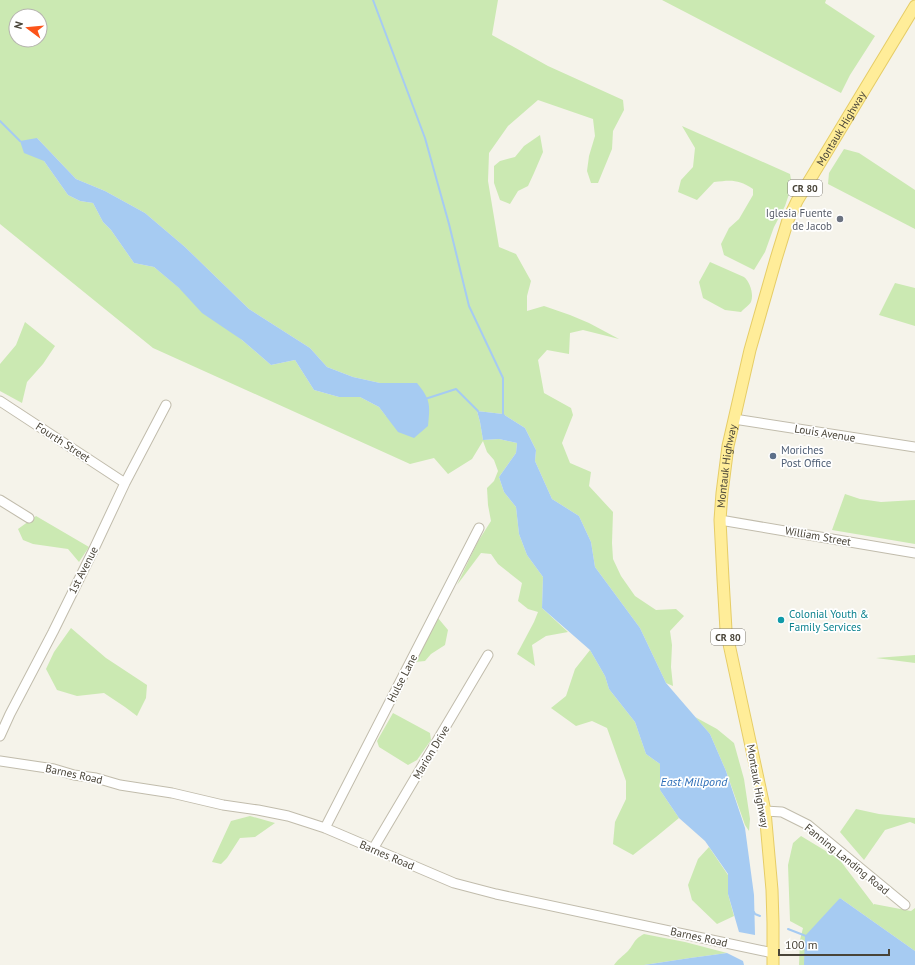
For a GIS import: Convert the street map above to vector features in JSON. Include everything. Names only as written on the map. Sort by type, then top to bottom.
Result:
[{"type":"main road","name":"Montauk Highway","points":[[773,965],[772,890],[765,811],[726,630],[720,520],[728,446],[750,350],[788,220],[797,201],[915,6]]},
{"type":"street","name":"Fourth Street","points":[[0,401],[125,483]]},
{"type":"street","name":"1st Avenue","points":[[0,736],[53,632],[125,483],[166,405]]},
{"type":"street","name":"Louis Avenue","points":[[734,420],[915,447]]},
{"type":"street","points":[[0,500],[29,518]]},
{"type":"street","name":"William Street","points":[[720,520],[915,553]]},
{"type":"street","name":"Hulse Lane","points":[[325,828],[479,528]]},
{"type":"street","name":"Marion Drive","points":[[373,849],[488,655]]},
{"type":"street","name":"Barnes Road","points":[[0,761],[54,769],[74,775],[288,816],[325,828],[399,859],[423,871],[461,885],[707,940],[773,952]]},
{"type":"street","name":"Fanning Landing Road","points":[[765,811],[782,812],[808,825],[905,905]]},
{"type":"green space","points":[[0,0],[498,0],[492,35],[548,66],[623,100],[624,110],[613,131],[612,149],[598,183],[591,183],[587,171],[589,156],[595,136],[593,119],[538,100],[508,126],[489,153],[488,181],[499,247],[516,254],[531,281],[527,296],[527,311],[544,306],[589,323],[619,339],[583,330],[570,333],[569,354],[547,350],[538,360],[544,393],[571,408],[573,415],[562,443],[570,463],[591,472],[589,486],[613,512],[613,559],[621,576],[635,596],[656,610],[676,609],[684,616],[670,631],[672,645],[671,667],[673,686],[666,683],[640,628],[595,567],[591,542],[579,516],[552,499],[535,461],[536,450],[525,428],[503,414],[477,411],[483,440],[499,439],[517,443],[516,453],[499,477],[504,492],[516,507],[519,534],[527,555],[543,577],[542,608],[568,632],[546,636],[532,645],[535,666],[517,654],[538,612],[528,609],[518,601],[522,583],[498,564],[491,554],[481,553],[457,585],[477,543],[491,521],[487,488],[494,481],[498,471],[494,460],[487,452],[483,441],[472,459],[448,474],[434,458],[410,464],[153,348],[0,224]],"holes":[[[37,138],[76,179],[105,191],[145,213],[185,247],[249,309],[310,348],[327,367],[353,377],[380,383],[417,383],[386,416],[379,407],[360,397],[339,397],[314,390],[295,360],[271,365],[154,267],[134,263],[111,230],[103,222],[93,203],[80,201],[68,195],[44,161]]]},
{"type":"green space","points":[[662,0],[826,0],[825,3],[875,36],[850,75],[841,93]]},
{"type":"green space","points":[[682,126],[790,174],[792,185],[785,206],[774,227],[765,252],[754,270],[724,255],[721,244],[729,228],[739,219],[753,195],[753,189],[743,183],[725,181],[714,182],[697,200],[678,192],[681,180],[693,167],[695,148]]},
{"type":"green space","points":[[540,135],[543,152],[528,186],[518,191],[510,204],[500,200],[494,183],[494,166],[500,161],[515,157],[524,146]]},
{"type":"green space","points":[[844,149],[859,153],[915,190],[915,229],[828,184],[829,173]]},
{"type":"green space","points":[[710,262],[744,277],[748,282],[752,292],[752,299],[741,312],[725,310],[703,298],[699,282]]},
{"type":"green space","points":[[895,283],[915,288],[915,326],[879,315]]},
{"type":"green space","points":[[25,322],[55,346],[43,364],[27,382],[22,403],[0,391],[0,364],[16,345]]},
{"type":"green space","points":[[845,494],[860,499],[881,502],[915,500],[915,544],[832,530]]},
{"type":"green space","points":[[36,516],[89,547],[79,562],[68,549],[33,544],[23,540],[18,529]]},
{"type":"green space","points":[[438,618],[448,630],[445,645],[431,654],[425,661],[415,662]]},
{"type":"green space","points":[[71,628],[106,658],[147,685],[146,698],[137,716],[104,693],[77,696],[57,690],[46,669],[54,652]]},
{"type":"green space","points":[[590,650],[605,676],[609,689],[635,722],[646,754],[660,764],[660,790],[679,818],[633,855],[613,844],[615,822],[626,799],[626,781],[607,728],[592,721],[576,726],[551,708],[566,696],[575,669]]},
{"type":"green space","points":[[915,655],[915,663],[876,658]]},
{"type":"green space","points":[[393,713],[430,733],[431,740],[417,760],[408,765],[379,747],[377,741]]},
{"type":"green space","points":[[695,717],[717,729],[734,743],[744,779],[750,819],[749,831],[745,825],[726,771],[710,734]]},
{"type":"green space","points":[[856,809],[879,814],[915,818],[915,824],[910,822],[885,830],[864,860],[840,832]]},
{"type":"green space","points":[[250,816],[275,823],[255,837],[240,838],[227,858],[221,864],[212,862],[231,821]]},
{"type":"green space","points":[[801,836],[839,859],[874,905],[911,911],[915,908],[915,951],[840,898],[804,965],[799,965],[800,940],[803,928],[790,921],[788,865],[793,843]]},
{"type":"green space","points":[[709,847],[728,875],[728,894],[734,916],[717,924],[692,900],[688,885],[698,859]]},
{"type":"green space","points":[[644,934],[685,942],[727,953],[644,965],[614,965],[628,951],[636,940]]},
{"type":"water","points":[[37,138],[76,179],[105,191],[145,213],[185,247],[249,309],[310,348],[327,367],[353,377],[380,383],[417,383],[427,399],[429,408],[428,426],[414,438],[398,432],[379,407],[360,397],[339,397],[314,390],[295,360],[271,365],[242,340],[202,313],[179,288],[154,267],[134,263],[111,230],[103,222],[93,203],[80,201],[68,195],[44,161],[24,153],[20,141]]},
{"type":"water","name":"East Millpond","points":[[477,411],[503,414],[525,428],[536,450],[535,461],[552,499],[579,516],[591,542],[595,567],[640,628],[666,683],[710,734],[726,771],[745,828],[754,895],[755,935],[739,932],[728,894],[728,874],[705,841],[679,818],[660,790],[660,764],[646,754],[635,722],[609,689],[605,676],[590,650],[542,608],[543,577],[527,555],[519,534],[516,507],[504,492],[499,477],[516,453],[517,443],[499,439],[483,440]]},
{"type":"water","points":[[840,898],[915,951],[915,965],[804,965],[805,936]]},
{"type":"water","points":[[727,953],[743,961],[744,965],[644,965],[690,958]]},
{"type":"waterway","points":[[373,0],[425,138],[449,224],[469,306],[503,378],[504,416]]},
{"type":"waterway","points":[[0,121],[20,141]]},
{"type":"waterway","points":[[425,399],[456,389],[478,411]]},
{"type":"waterway","points":[[754,912],[760,916]]},
{"type":"waterway","points":[[788,929],[806,936]]},
{"type":"place","name":"Iglesia Fuente de Jacob","points":[[840,219]]},
{"type":"place","name":"Moriches Post Office","points":[[773,456]]},
{"type":"place","name":"Colonial Youth & Family Services","points":[[781,620]]}]
